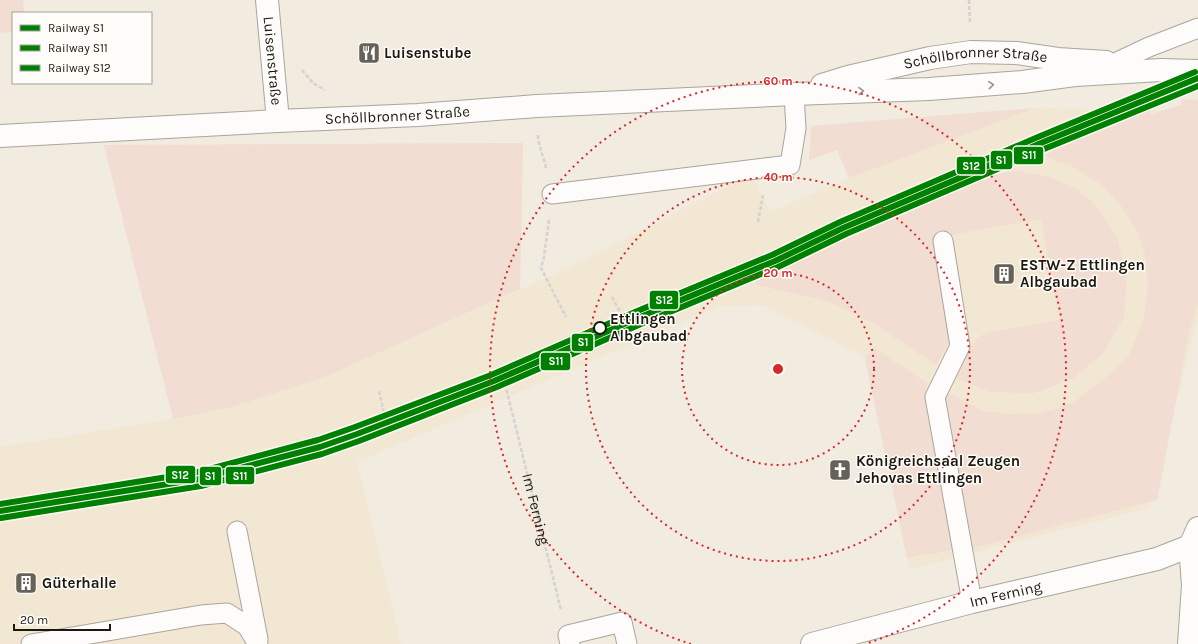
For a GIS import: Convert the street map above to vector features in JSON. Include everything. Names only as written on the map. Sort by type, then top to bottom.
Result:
[{"type":"main road","name":"Luisenstraße","points":[[267,0],[278,121]]},
{"type":"main road","name":"Schöllbronner Straße","points":[[794,94],[848,77],[930,58],[972,52],[1016,53],[1115,63],[1161,70]]},
{"type":"main road","name":"Schöllbronner Straße","points":[[0,136],[418,115],[537,106],[966,86],[1022,82],[1075,75],[1161,70],[1198,71]]},
{"type":"main road","name":"Im Ferning","points":[[812,644],[972,602],[1157,559],[1195,540]]},
{"type":"main road","points":[[1189,644],[1195,540]]},
{"type":"lane","points":[[1075,75],[1115,63],[1149,47],[1198,28]]},
{"type":"lane","points":[[552,194],[790,165],[796,128],[794,94]]},
{"type":"lane","points":[[943,241],[960,346],[935,397],[972,602]]},
{"type":"lane","points":[[236,530],[259,644]]},
{"type":"lane","points":[[31,644],[227,613],[247,626],[259,644]]},
{"type":"lane","points":[[569,640],[622,622],[627,644]]},
{"type":"path","points":[[538,143],[543,153]]},
{"type":"path","points":[[552,194],[544,257],[541,268],[566,317]]},
{"type":"path","points":[[612,297],[630,331]]},
{"type":"path","name":"Im Ferning","points":[[504,384],[569,640]]},
{"type":"path","points":[[378,391],[388,430]]},
{"type":"shaded area","points":[[0,0],[23,0],[24,12],[12,12],[12,32],[0,33]]},
{"type":"shaded area","points":[[1182,99],[1198,100],[1198,303],[1189,333],[1157,500],[973,548],[944,396],[948,393],[983,411],[1010,414],[1043,413],[1074,402],[1103,380],[1129,355],[1144,318],[1148,284],[1146,258],[1138,233],[1121,206],[1103,186],[1072,166],[1046,157],[1051,148],[1147,106],[1152,114],[1181,105]]},
{"type":"shaded area","points":[[1035,108],[1198,111],[1198,317],[1149,508],[910,569],[865,358],[764,305],[719,306],[357,462],[401,644],[0,644],[0,447],[173,419],[327,376],[553,275],[751,175],[770,212],[849,178]]},
{"type":"shaded area","points":[[1035,108],[849,178],[837,150],[809,160],[811,126]]},
{"type":"shaded area","points":[[523,143],[520,289],[327,376],[232,407],[173,419],[104,145]]},
{"type":"shaded area","points":[[1019,171],[1050,177],[1074,187],[1095,205],[1117,237],[1127,276],[1124,317],[1103,353],[1074,378],[1035,393],[989,392],[954,377],[977,338],[986,333],[1059,320],[1041,219],[934,238],[951,339],[936,365],[873,323],[827,301],[757,285],[755,276],[994,174]]},
{"type":"shaded area","points":[[874,348],[927,383],[926,390],[953,550],[907,558],[865,358]]},
{"type":"rail line","name":"S12","points":[[0,504],[198,472],[318,440],[355,427],[491,375],[635,312],[772,255],[840,222],[1038,137],[1195,72]]},
{"type":"rail line","name":"S1","points":[[0,511],[199,479],[320,447],[357,434],[494,381],[638,318],[775,261],[843,228],[1041,143],[1198,78]]},
{"type":"rail line","name":"S11","points":[[1,518],[201,486],[322,454],[359,441],[497,387],[641,324],[778,267],[846,234],[1044,149],[1198,86]]},
{"type":"place","name":"Luisenstube","points":[[369,53]]},
{"type":"place","name":"ESTW-Z Ettlingen Albgaubad","points":[[1004,274]]},
{"type":"place","name":"Ettlingen Albgaubad","points":[[600,328]]},
{"type":"place","name":"Königreichsaal Zeugen Jehovas Ettlingen","points":[[840,470]]},
{"type":"place","name":"Güterhalle","points":[[26,583]]}]
